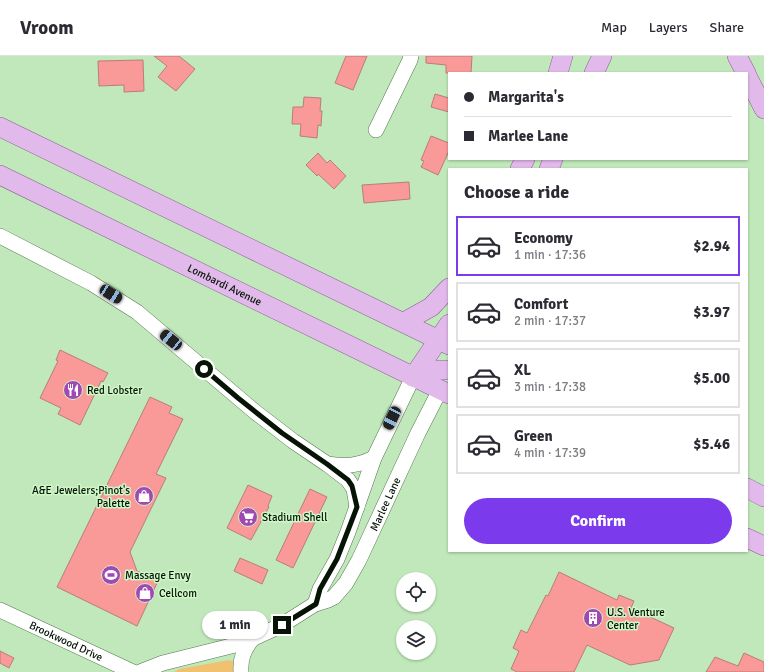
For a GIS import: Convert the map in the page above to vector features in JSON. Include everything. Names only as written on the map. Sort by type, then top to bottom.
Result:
[{"type":"main road","points":[[594,72],[602,56]]},
{"type":"main road","points":[[737,56],[745,72]]},
{"type":"main road","points":[[748,78],[764,109]]},
{"type":"main road","points":[[0,127],[404,322],[446,336],[413,377]]},
{"type":"main road","name":"Lombardi Avenue","points":[[0,176],[413,377],[446,387]]},
{"type":"main road","points":[[404,322],[431,307],[448,289]]},
{"type":"main road","points":[[413,377],[431,370],[448,370]]},
{"type":"main road","points":[[748,489],[764,497]]},
{"type":"main road","points":[[748,538],[764,546]]},
{"type":"street","points":[[376,130],[411,56]]},
{"type":"street","points":[[0,236],[80,277],[129,307],[171,340],[254,411],[293,441],[327,464],[351,484],[355,492],[357,507]]},
{"type":"street","name":"Marlee Lane","points":[[316,604],[320,589],[337,559],[374,458],[413,377]]},
{"type":"street","name":"Marlee Lane","points":[[140,672],[168,662],[235,645],[252,639],[282,625],[316,604],[334,597],[343,588],[350,577],[414,440],[446,387]]},
{"type":"street","points":[[327,464],[351,466],[374,458]]},
{"type":"street","name":"Brookwood Drive","points":[[0,610],[133,672]]},
{"type":"street","points":[[241,672],[241,662],[244,651],[252,639]]},
{"type":"shaded area","points":[[229,660],[234,662],[235,672],[174,672],[179,669]]},
{"type":"building","points":[[154,56],[179,56],[195,69],[176,91],[158,77],[167,66]]},
{"type":"building","points":[[346,56],[367,56],[353,90],[335,83]]},
{"type":"building","points":[[426,56],[472,56],[471,72],[446,73],[446,65],[426,63]]},
{"type":"building","points":[[143,60],[144,91],[124,92],[124,85],[99,86],[98,61]]},
{"type":"building","points":[[435,94],[448,98],[448,112],[431,107]]},
{"type":"building","points":[[304,97],[321,98],[321,126],[318,125],[317,138],[300,136],[301,124],[292,124],[293,107],[303,107]]},
{"type":"building","points":[[431,136],[448,143],[448,153],[438,175],[421,167],[424,161],[421,160]]},
{"type":"building","points":[[318,153],[327,163],[330,160],[346,176],[334,189],[306,165]]},
{"type":"building","points":[[409,182],[410,199],[364,203],[362,185]]},
{"type":"building","points":[[60,350],[108,373],[103,382],[101,381],[80,425],[58,414],[61,408],[40,398],[58,361],[56,360]]},
{"type":"building","points":[[150,397],[172,407],[169,413],[183,419],[156,474],[166,478],[130,552],[137,571],[158,581],[137,626],[57,587]]},
{"type":"building","name":"Stadium Shell","points":[[248,485],[272,496],[268,506],[269,507],[251,540],[227,528]]},
{"type":"building","points":[[310,489],[327,497],[293,568],[276,560]]},
{"type":"building","points":[[240,558],[268,570],[262,584],[234,571]]},
{"type":"building","name":"U.S. Venture Center","points":[[559,572],[617,600],[619,595],[634,601],[631,608],[674,628],[659,660],[630,665],[587,645],[574,672],[517,672],[511,669],[519,651],[513,648],[521,630],[527,633],[546,595],[548,596]]},
{"type":"building","points":[[0,651],[14,658],[9,668],[0,663]]},
{"type":"building","points":[[744,653],[764,662],[764,672],[706,672],[715,657],[738,666]]},
{"type":"place","name":"Red Lobster","points":[[73,390]]},
{"type":"place","name":"A&E Jewelers;Pinot's Palette","points":[[144,496]]},
{"type":"place","name":"Stadium Shell","points":[[248,517]]},
{"type":"place","name":"Massage Envy","points":[[111,575]]},
{"type":"place","name":"Cellcom","points":[[145,593]]},
{"type":"place","name":"U.S. Venture Center","points":[[593,618]]},
{"type":"route","points":[[204,369],[282,433],[348,480],[355,492],[357,507],[337,559],[320,589],[316,604],[282,625]]}]
